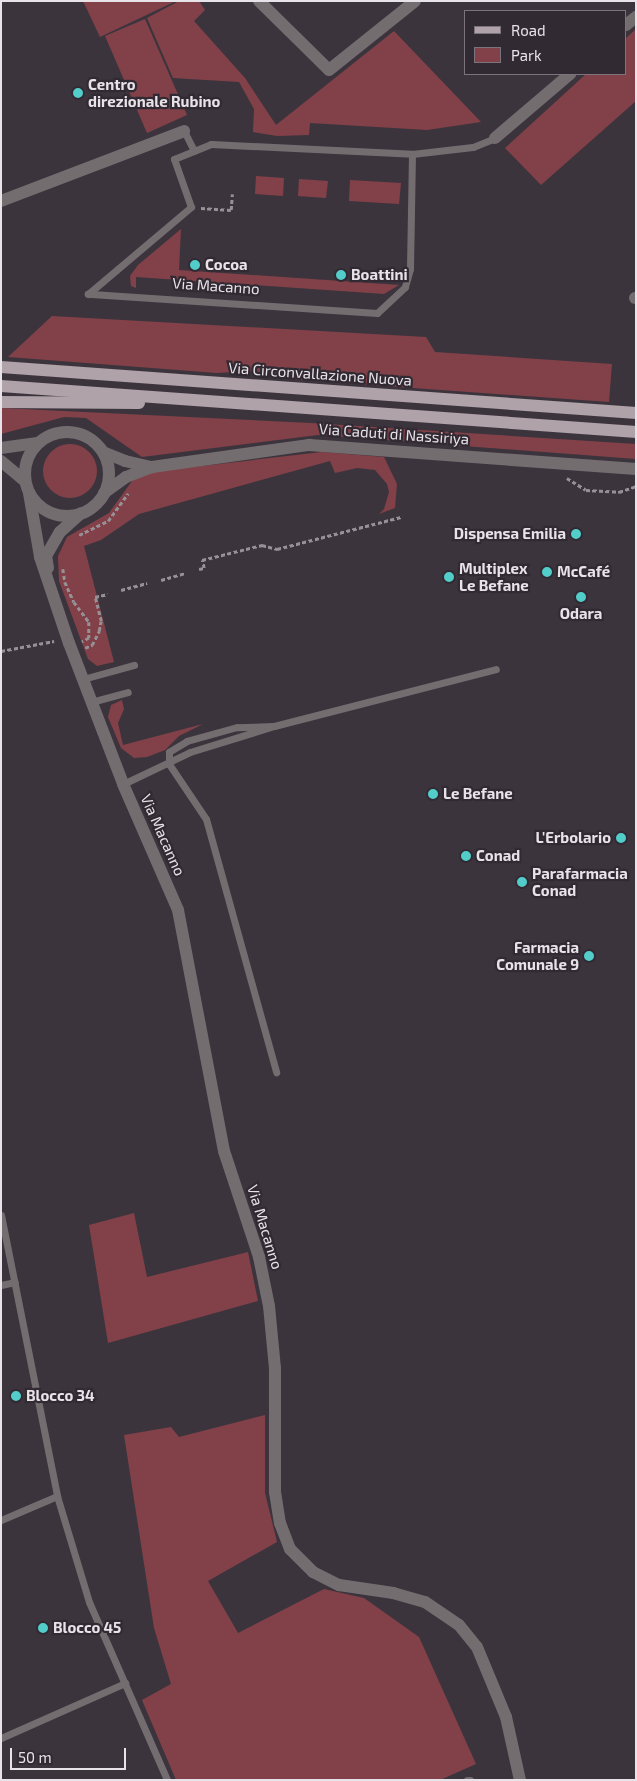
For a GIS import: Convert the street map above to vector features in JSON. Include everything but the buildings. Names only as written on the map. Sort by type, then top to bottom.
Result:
[{"type":"main road","name":"Via Circonvallazione Nuova","points":[[1,367],[636,413]]},
{"type":"main road","points":[[1,386],[636,432]]},
{"type":"main road","points":[[1,402],[241,403]]},
{"type":"street","points":[[259,1],[329,70],[415,1]]},
{"type":"street","points":[[495,138],[569,75]]},
{"type":"street","points":[[1,201],[184,131]]},
{"type":"street","points":[[1,448],[38,443],[51,435],[67,432],[83,435],[103,452],[108,480],[104,494]]},
{"type":"street","name":"Via Macanno","points":[[38,443],[30,453],[27,487],[40,557],[71,648],[123,784],[178,910],[224,1151],[259,1258],[269,1306],[275,1368],[275,1492],[280,1523],[290,1549],[313,1572],[339,1585],[393,1593],[425,1602],[459,1625],[477,1647],[506,1717],[520,1780]]},
{"type":"street","name":"Via Caduti di Nassiriya","points":[[104,494],[126,477],[152,466],[309,445],[636,469]]},
{"type":"street","name":"Via Caduti di Nassiriya","points":[[103,452],[125,461],[152,466]]},
{"type":"street","points":[[1,461],[27,487],[46,510],[63,515],[81,513]]},
{"type":"street","name":"Via Macanno","points":[[50,583],[46,556],[60,532],[81,513],[94,506],[104,494]]},
{"type":"lane","points":[[184,131],[194,151]]},
{"type":"lane","points":[[192,207],[174,159],[211,144],[412,154],[474,147],[495,138]]},
{"type":"lane","name":"Via Macanno","points":[[192,207],[88,294],[377,313],[405,287],[410,269],[412,154]]},
{"type":"lane","points":[[83,679],[134,665]]},
{"type":"lane","points":[[123,784],[169,764],[190,752],[274,726],[496,669]]},
{"type":"lane","points":[[91,702],[128,692]]},
{"type":"lane","points":[[274,726],[236,727],[187,741],[169,752],[169,764],[206,819],[276,1072]]},
{"type":"lane","points":[[1,1215],[57,1496],[89,1602],[166,1780]]},
{"type":"lane","points":[[1,1285],[15,1282]]},
{"type":"lane","points":[[1,1520],[57,1496]]},
{"type":"lane","points":[[1,1738],[125,1683]]},
{"type":"path","points":[[192,207],[231,210],[232,194]]},
{"type":"path","points":[[561,475],[586,490],[619,492],[636,486]]},
{"type":"path","points":[[71,540],[108,521],[120,508],[131,488]]},
{"type":"path","points":[[199,569],[204,568],[202,560],[262,544],[277,549],[400,517]]},
{"type":"path","points":[[62,565],[65,582],[91,630],[89,638],[71,648]]},
{"type":"path","points":[[161,580],[184,573]]},
{"type":"path","points":[[121,590],[147,583]]},
{"type":"path","points":[[1,651],[54,641],[71,648],[92,645],[97,639],[100,621],[95,597],[108,594]]},
{"type":"green space","points":[[83,1],[176,1],[100,37]]},
{"type":"green space","points":[[179,1],[199,1],[205,10],[194,21],[245,78],[276,125],[394,31],[481,122],[427,130],[310,123],[309,135],[277,136],[253,132],[254,109],[239,82],[173,78],[147,18]]},
{"type":"green space","points":[[145,19],[187,115],[147,133],[105,36]]},
{"type":"green space","points":[[636,29],[636,101],[541,185],[505,148],[585,75],[627,75],[627,37]]},
{"type":"green space","points":[[256,176],[284,178],[283,196],[255,194]]},
{"type":"green space","points":[[299,179],[328,181],[326,198],[298,196]]},
{"type":"green space","points":[[350,180],[401,183],[399,204],[349,201]]},
{"type":"green space","points":[[181,229],[179,270],[399,285],[384,294],[136,277],[136,288],[131,286],[130,276],[138,265]]},
{"type":"green space","points":[[52,316],[426,337],[435,352],[612,364],[609,402],[289,379],[255,371],[217,373],[8,357]]},
{"type":"green space","points":[[1,408],[311,423],[636,444],[636,459],[318,435],[142,457],[86,418],[64,417],[1,434]]},
{"type":"green space","points":[[65,444],[75,444],[89,452],[95,461],[97,471],[95,481],[89,490],[75,498],[65,498],[55,493],[48,486],[43,476],[43,466],[48,456],[55,449]]},
{"type":"green space","points":[[322,452],[384,457],[397,484],[395,508],[379,514],[384,509],[389,492],[387,484],[375,470],[357,468],[335,473],[330,461],[139,514],[101,540],[84,546],[114,662],[97,666],[88,659],[59,581],[58,556],[67,537],[109,513],[132,481],[149,472]]},
{"type":"green space","points":[[122,700],[124,709],[118,723],[123,745],[203,724],[179,736],[165,750],[147,757],[134,758],[121,748],[108,717],[111,705]]},
{"type":"green space","points":[[134,1213],[147,1277],[248,1252],[258,1301],[108,1343],[89,1225]]},
{"type":"green space","points":[[265,1415],[265,1493],[277,1542],[208,1581],[238,1633],[324,1589],[364,1598],[419,1637],[476,1764],[440,1780],[176,1780],[142,1700],[171,1684],[154,1628],[124,1435],[171,1427],[179,1437]]},
{"type":"place","name":"Centro direzionale Rubino","points":[[78,93]]},
{"type":"place","name":"Cocoa","points":[[195,265]]},
{"type":"place","name":"Boattini","points":[[341,275]]},
{"type":"place","name":"Dispensa Emilia","points":[[576,534]]},
{"type":"place","name":"McCafé","points":[[547,572]]},
{"type":"place","name":"Multiplex Le Befane","points":[[449,577]]},
{"type":"place","name":"Odara","points":[[581,597]]},
{"type":"place","name":"Le Befane","points":[[433,794]]},
{"type":"place","name":"L'Erbolario","points":[[621,838]]},
{"type":"place","name":"Conad","points":[[466,856]]},
{"type":"place","name":"Parafarmacia Conad","points":[[522,882]]},
{"type":"place","name":"Farmacia Comunale 9","points":[[589,956]]},
{"type":"place","name":"Blocco 34","points":[[16,1396]]},
{"type":"place","name":"Blocco 45","points":[[43,1628]]}]
